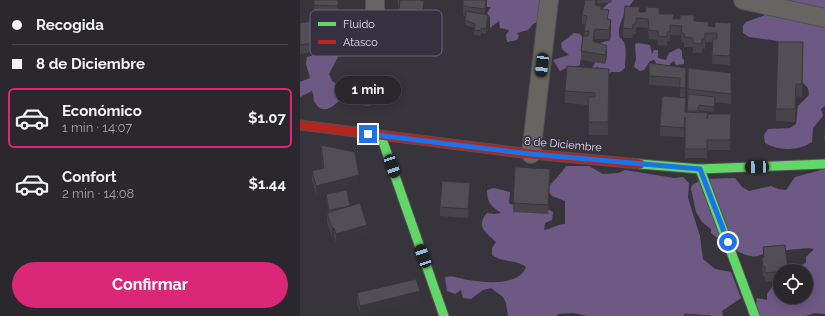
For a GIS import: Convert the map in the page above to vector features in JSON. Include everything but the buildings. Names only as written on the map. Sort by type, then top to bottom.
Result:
[{"type":"street","points":[[531,154],[549,0]]},
{"type":"street","points":[[743,0],[825,18]]},
{"type":"street","name":"8 de Diciembre","points":[[300,125],[531,154],[700,169],[825,164]]},
{"type":"street","points":[[381,136],[444,316]]},
{"type":"street","points":[[700,169],[755,316]]},
{"type":"shaded area","points":[[480,0],[541,0],[541,8],[538,10],[540,21],[533,24],[528,30],[517,33],[519,36],[517,40],[507,42],[506,35],[509,30],[500,28],[499,21],[490,28],[490,17],[487,13],[491,7],[485,7]]},
{"type":"shaded area","points":[[612,0],[634,0],[624,16],[619,30],[620,37],[624,42],[625,48],[625,68],[620,72],[611,72],[608,76],[599,73],[598,66],[595,69],[592,68],[596,61],[597,44],[610,40],[611,37],[610,29],[601,10]]},
{"type":"shaded area","points":[[781,0],[825,0],[825,106],[821,109],[823,116],[813,128],[812,142],[801,147],[788,149],[770,146],[765,143],[764,135],[768,129],[790,128],[796,124],[798,106],[809,95],[808,88],[803,83],[778,41],[749,37],[743,33],[743,25],[746,22],[768,14]]},
{"type":"shaded area","points":[[574,33],[580,34],[583,38],[580,65],[571,69],[566,68],[560,71],[553,60],[569,55],[562,49],[561,43]]},
{"type":"shaded area","points":[[635,44],[650,45],[652,54],[654,50],[658,50],[658,58],[666,60],[669,53],[679,48],[682,51],[684,64],[676,65],[674,61],[667,69],[658,66],[654,60],[650,61],[644,70],[640,71],[634,67],[636,59]]},
{"type":"shaded area","points":[[338,56],[329,74],[332,81],[342,87],[354,83],[370,84],[378,92],[376,103],[372,105],[363,105],[355,104],[342,99],[329,108],[322,109],[315,103],[312,91],[300,97],[300,82],[310,78],[306,64],[307,57]]},
{"type":"shaded area","points":[[566,166],[589,166],[603,174],[618,173],[625,170],[674,178],[683,177],[689,183],[688,198],[700,236],[703,259],[715,269],[731,272],[741,298],[722,311],[723,316],[587,316],[573,313],[558,314],[557,316],[508,316],[506,303],[503,297],[491,288],[483,290],[471,299],[463,298],[461,290],[455,294],[447,291],[445,277],[452,276],[466,280],[501,282],[517,277],[522,273],[526,267],[492,255],[492,248],[496,242],[483,229],[482,222],[487,213],[501,213],[490,204],[487,190],[494,188],[510,192],[509,203],[514,206],[543,208],[553,212],[552,220],[545,223],[544,230],[550,229],[565,224],[565,201],[552,196],[547,190]]},
{"type":"shaded area","points":[[825,169],[825,314],[814,313],[806,316],[754,316],[757,298],[767,300],[767,294],[773,285],[773,304],[813,304],[813,264],[804,264],[806,263],[806,257],[814,249],[805,248],[766,253],[755,257],[741,253],[711,233],[711,229],[702,222],[696,212],[691,189],[692,185],[703,179],[735,178],[742,187],[749,191],[771,186],[786,190],[795,177]]},
{"type":"traffic: fast","points":[[381,136],[444,316]]},
{"type":"traffic: fast","points":[[640,164],[700,169],[825,164]]},
{"type":"traffic: fast","points":[[700,169],[755,316]]},
{"type":"traffic: jam","points":[[300,125],[531,154],[640,164]]},
{"type":"route","points":[[368,134],[531,154],[700,169],[728,242]]}]
